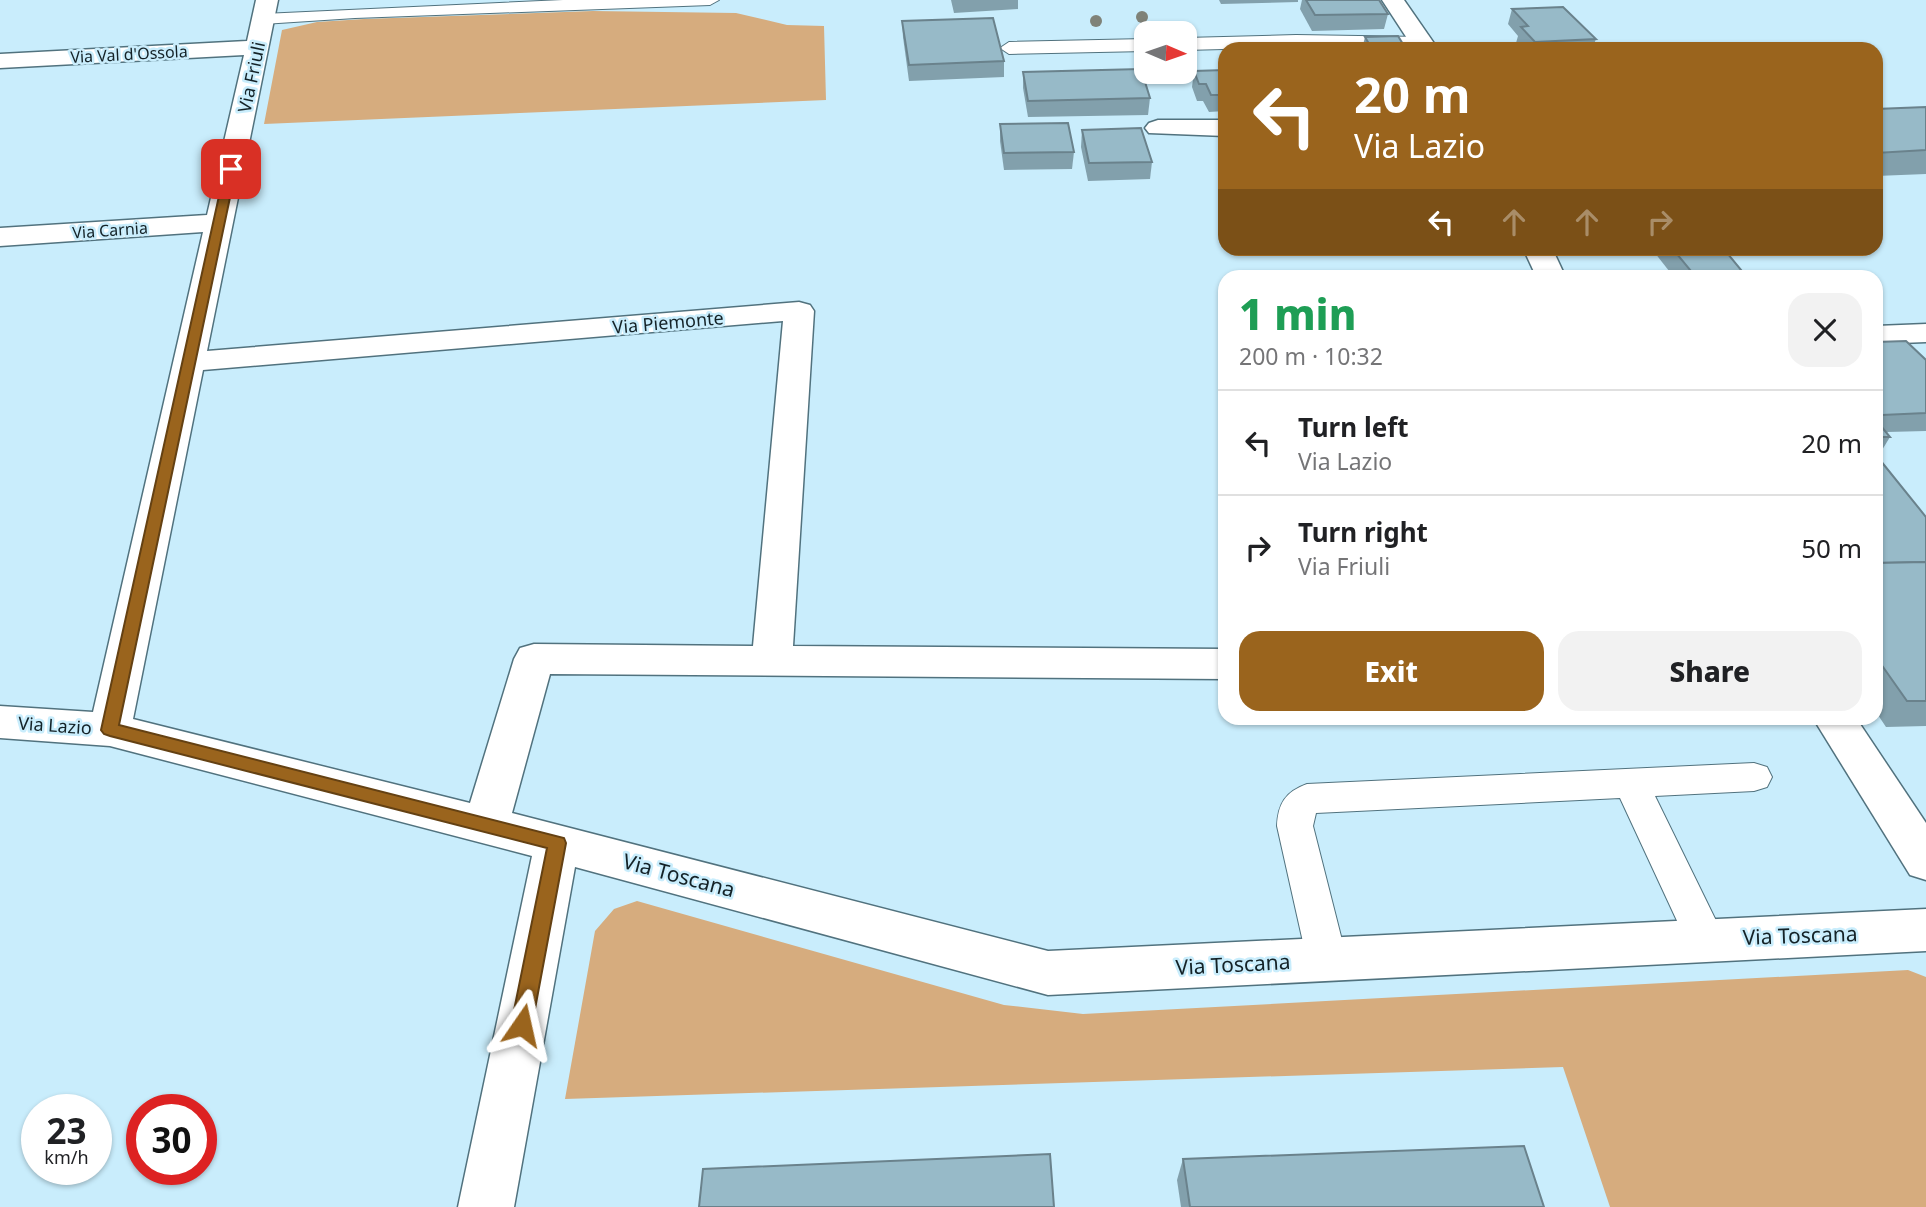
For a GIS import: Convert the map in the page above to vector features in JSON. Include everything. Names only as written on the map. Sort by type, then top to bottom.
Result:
[{"type":"street","points":[[1393,0],[1421,42]]},
{"type":"street","name":"Via Friuli","points":[[110,730],[265,10]]},
{"type":"street","name":"Via Val d'Ossola","points":[[0,61],[257,47]]},
{"type":"street","points":[[1158,128],[1218,128]]},
{"type":"street","name":"Via Carnia","points":[[0,237],[219,223]]},
{"type":"street","name":"Via Piemonte","points":[[189,362],[799,311],[772,659]]},
{"type":"street","points":[[1883,335],[1926,333]]},
{"type":"street","points":[[486,825],[534,659],[1218,664]]},
{"type":"street","name":"Via Lazio","points":[[0,722],[110,730],[557,843]]},
{"type":"street","points":[[1839,725],[1926,861]]},
{"type":"street","points":[[486,1207],[557,843]]},
{"type":"street","name":"Via Toscana","points":[[557,843],[1048,973],[1926,930]]},
{"type":"lane","points":[[265,10],[355,13],[710,0]]},
{"type":"lane","points":[[1259,42],[1322,42]]},
{"type":"lane","points":[[1197,44],[1218,43]]},
{"type":"lane","points":[[1009,48],[1134,45]]},
{"type":"lane","points":[[1327,960],[1295,826],[1296,809],[1307,799],[1754,777]]},
{"type":"lane","points":[[1631,783],[1704,939]]},
{"type":"shaded area","points":[[593,11],[736,13],[787,25],[824,26],[826,100],[264,124],[282,30],[317,22],[364,19]]},
{"type":"shaded area","points":[[637,901],[1004,1005],[1083,1014],[1908,970],[1926,977],[1926,1207],[1610,1207],[1563,1067],[565,1099],[595,931],[614,909]]},
{"type":"building","points":[[1306,0],[1379,0],[1388,14],[1315,15]]},
{"type":"building","points":[[1563,7],[1596,39],[1535,42],[1521,27],[1528,26],[1512,9]]},
{"type":"building","points":[[993,18],[1004,61],[909,65],[902,21]]},
{"type":"building","points":[[1398,36],[1402,42],[1368,42],[1365,37]]},
{"type":"building","points":[[1134,69],[1134,84],[1146,84],[1150,98],[1028,101],[1023,72]]},
{"type":"building","points":[[1218,70],[1218,95],[1211,95],[1206,84],[1199,84],[1197,71]]},
{"type":"building","points":[[1926,107],[1926,150],[1883,153],[1883,109]]},
{"type":"building","points":[[1068,123],[1074,152],[1004,153],[1000,124]]},
{"type":"building","points":[[1141,128],[1152,162],[1089,163],[1082,130]]},
{"type":"building","points":[[1679,256],[1730,256],[1741,270],[1690,270]]},
{"type":"building","points":[[1906,341],[1926,360],[1926,413],[1883,415],[1883,342]]},
{"type":"building","points":[[1883,464],[1926,517],[1926,562],[1883,563]]},
{"type":"building","points":[[1926,562],[1926,701],[1907,701],[1883,667],[1883,563]]},
{"type":"building","points":[[1524,1146],[1544,1207],[1190,1207],[1183,1159]]},
{"type":"building","points":[[1050,1154],[1054,1207],[699,1207],[703,1169]]},
{"type":"route","points":[[231,169],[110,730],[557,843],[522,1025]]}]
